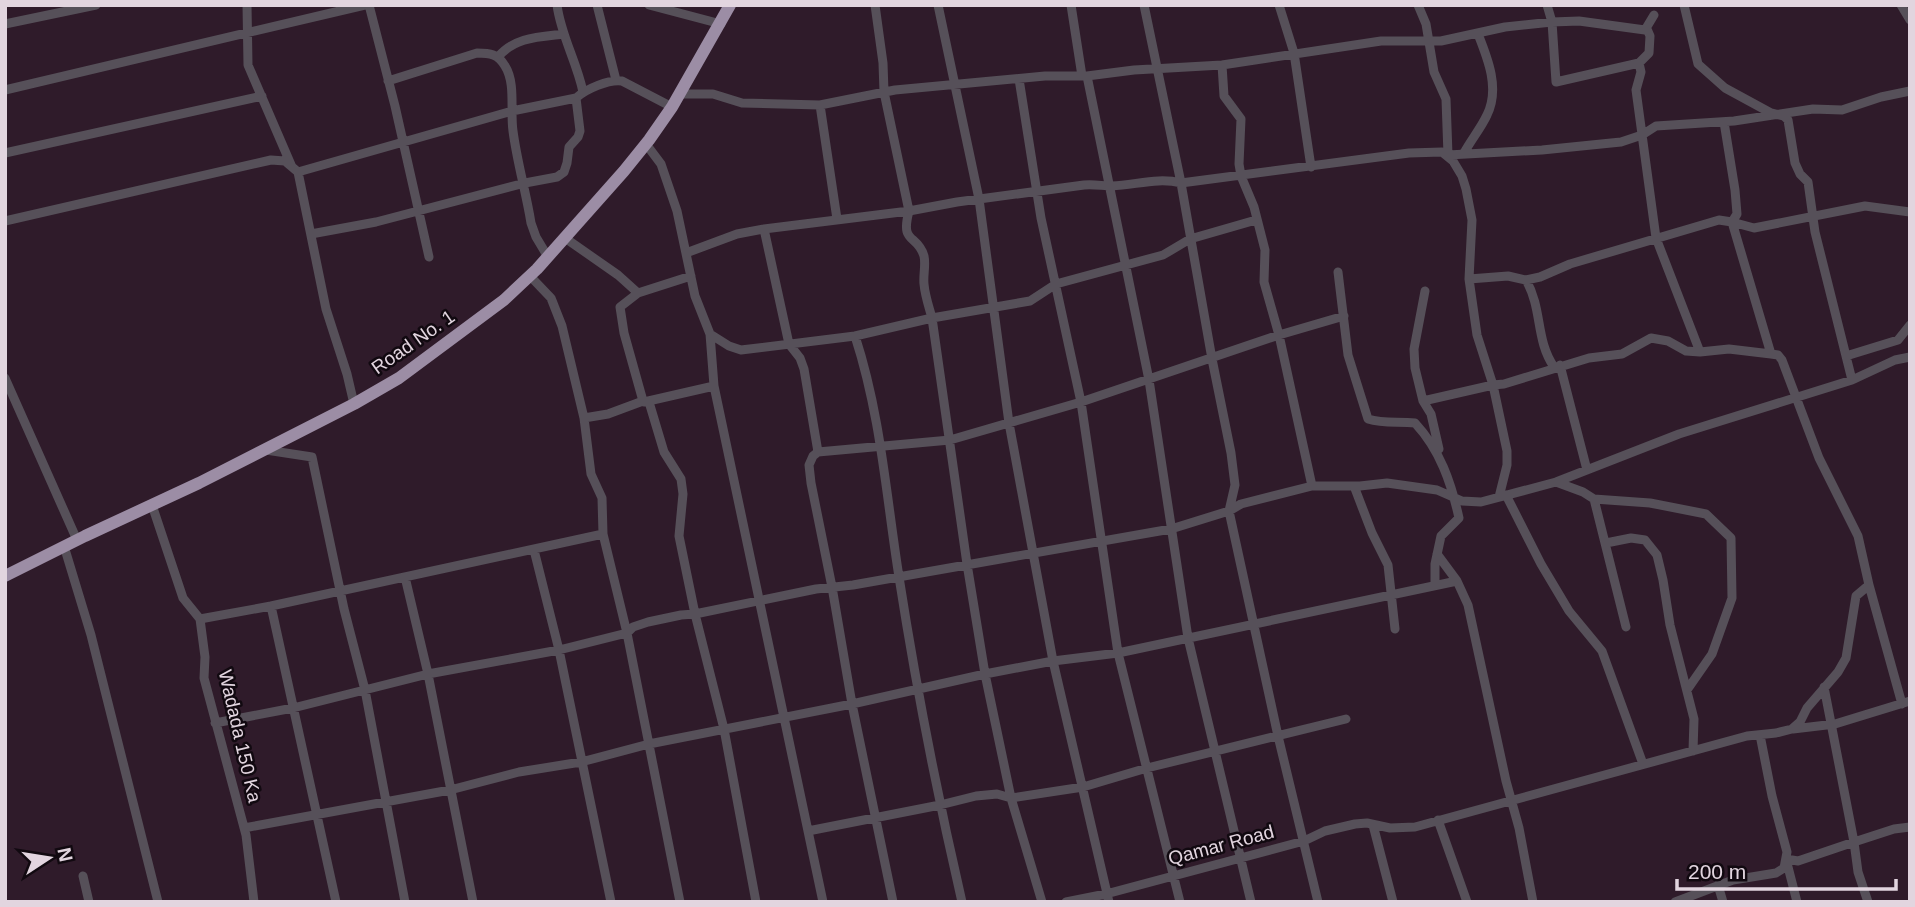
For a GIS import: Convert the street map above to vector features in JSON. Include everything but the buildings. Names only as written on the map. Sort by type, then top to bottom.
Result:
[{"type":"highway","name":"Road No. 1","points":[[5,576],[266,450],[354,404],[399,378],[504,300],[548,257],[646,144],[672,107],[730,5]]},
{"type":"street","points":[[5,24],[96,5]]},
{"type":"street","points":[[247,5],[248,65],[295,170],[326,309],[354,404]]},
{"type":"street","points":[[5,90],[367,5],[404,142],[429,257]]},
{"type":"street","points":[[311,234],[419,212],[525,183],[545,181],[564,172],[569,147],[580,131],[580,95],[576,62],[564,34],[558,5]]},
{"type":"street","points":[[597,5],[616,80]]},
{"type":"street","points":[[649,5],[721,24]]},
{"type":"street","points":[[874,5],[883,63],[884,92],[909,211],[905,225],[907,235],[923,254],[925,263],[924,284],[932,317],[985,674],[1011,798],[1042,902]]},
{"type":"street","points":[[939,5],[979,199],[1009,423],[1053,661],[1107,898]]},
{"type":"street","points":[[1071,5],[1149,380],[1188,638],[1251,902]]},
{"type":"street","points":[[1144,5],[1181,183],[1234,475],[1229,511],[1278,736],[1318,902]]},
{"type":"street","points":[[1279,5],[1294,53],[1311,167]]},
{"type":"street","points":[[1418,5],[1426,24],[1434,72],[1446,99],[1447,155],[1462,176],[1472,220],[1469,279],[1477,335],[1493,385],[1507,451],[1503,496],[1569,611],[1602,651],[1643,764]]},
{"type":"street","points":[[1547,5],[1552,22],[1556,82],[1639,63],[1649,53],[1650,36],[1647,29],[1654,15]]},
{"type":"street","points":[[1684,5],[1698,64],[1725,88],[1788,120],[1795,163],[1808,182],[1813,217],[1852,380]]},
{"type":"street","points":[[1901,5],[1910,20]]},
{"type":"street","points":[[679,94],[713,94],[742,103],[820,105],[884,92],[954,84],[1222,65],[1381,41],[1429,43],[1505,27],[1552,22],[1579,21],[1647,29]]},
{"type":"street","points":[[498,57],[508,45],[519,40],[564,34]]},
{"type":"street","points":[[1464,153],[1488,114],[1493,98],[1490,67],[1478,34]]},
{"type":"street","points":[[388,81],[477,54],[490,53],[498,57],[507,68],[513,101],[516,146],[536,237],[548,257]]},
{"type":"street","points":[[1639,63],[1642,72],[1636,90],[1656,238],[1700,352]]},
{"type":"street","points":[[1222,65],[1224,96],[1241,120],[1241,176],[1251,197],[1266,259],[1264,282],[1279,335],[1312,486]]},
{"type":"street","points":[[1019,79],[1041,218],[1082,402],[1118,653],[1180,902]]},
{"type":"street","points":[[295,170],[580,95],[616,80],[672,107]]},
{"type":"street","points":[[686,253],[737,234],[764,229],[1084,185],[1108,186],[1166,180],[1181,183],[1409,153],[1436,152],[1447,155],[1621,142],[1642,135],[1656,126],[1724,122],[1813,109],[1842,110],[1910,91]]},
{"type":"street","points":[[5,153],[262,96]]},
{"type":"street","points":[[820,105],[837,219]]},
{"type":"street","points":[[1724,122],[1737,214],[1732,222],[1772,354]]},
{"type":"street","points":[[646,144],[665,174],[681,226],[695,296],[710,334],[714,386],[823,902]]},
{"type":"street","points":[[5,221],[277,159],[285,161],[295,170]]},
{"type":"street","points":[[1469,279],[1508,276],[1526,280],[1540,277],[1570,264],[1719,220],[1754,228],[1865,206],[1910,212]]},
{"type":"street","points":[[710,334],[741,350],[855,336],[932,317],[1030,301],[1056,284],[1163,255],[1190,239],[1256,220]]},
{"type":"street","points":[[764,229],[789,344],[802,363],[818,453]]},
{"type":"street","points":[[565,238],[618,275],[638,293]]},
{"type":"street","points":[[1338,272],[1348,355],[1368,419],[1380,423],[1415,423],[1441,457]]},
{"type":"street","points":[[530,276],[551,298],[562,326],[584,418],[591,474],[602,498],[603,534],[627,633],[680,902]]},
{"type":"street","points":[[691,276],[638,293],[620,307],[620,316],[664,453],[681,479],[683,494],[679,536],[723,729],[756,902]]},
{"type":"street","points":[[1526,280],[1538,308],[1543,348],[1557,366],[1587,470]]},
{"type":"street","points":[[1425,291],[1415,349],[1415,368],[1423,401],[1431,414],[1459,518],[1441,536],[1435,585]]},
{"type":"street","points":[[892,902],[852,704],[810,474],[810,460],[818,453],[950,440],[1082,402],[1279,335],[1344,316]]},
{"type":"street","points":[[1846,356],[1898,340],[1910,325]]},
{"type":"street","points":[[855,336],[867,376],[882,446],[899,576],[918,689],[962,902]]},
{"type":"street","points":[[1423,401],[1504,384],[1588,358],[1622,354],[1651,338],[1658,338],[1686,351],[1729,349],[1778,355],[1797,396],[1819,458],[1858,536],[1869,585],[1906,703]]},
{"type":"street","points":[[215,723],[293,708],[428,674],[559,650],[627,633],[633,627],[648,622],[681,615],[1171,529],[1229,511],[1241,504],[1312,486],[1387,483],[1437,490],[1462,501],[1481,502],[1556,482],[1679,434],[1852,380],[1895,360],[1910,357]]},
{"type":"street","points":[[5,378],[70,543],[158,902]]},
{"type":"street","points":[[584,418],[714,386]]},
{"type":"street","points":[[266,450],[312,457],[365,690],[405,902]]},
{"type":"street","points":[[1556,482],[1594,499],[1650,503],[1706,514],[1731,538],[1732,598],[1712,654],[1687,691]]},
{"type":"street","points":[[1354,486],[1388,565],[1395,629]]},
{"type":"street","points":[[1594,499],[1626,627]]},
{"type":"street","name":"Wadada 150 Ka","points":[[152,505],[183,598],[200,619],[205,657],[204,678],[248,843],[254,902]]},
{"type":"street","points":[[200,619],[603,534]]},
{"type":"street","points":[[1606,543],[1631,538],[1646,540],[1657,555],[1694,719],[1693,751]]},
{"type":"street","points":[[534,550],[559,650],[611,902]]},
{"type":"street","points":[[1437,554],[1457,581],[1468,605],[1519,828],[1533,902]]},
{"type":"street","points":[[405,577],[428,674],[472,902]]},
{"type":"street","points":[[244,828],[450,790],[519,772],[581,762],[649,744],[852,704],[985,674],[1053,661],[1118,653],[1457,581]]},
{"type":"street","points":[[1792,729],[1800,722],[1807,708],[1838,672],[1846,658],[1856,596],[1869,585]]},
{"type":"street","points":[[271,606],[336,902]]},
{"type":"street","points":[[1824,687],[1858,872],[1868,902]]},
{"type":"street","name":"Qamar Road","points":[[1066,902],[1107,898],[1174,876],[1304,841],[1325,831],[1355,824],[1383,828],[1415,827],[1747,736],[1830,725],[1906,703]]},
{"type":"street","points":[[808,831],[984,794],[1011,798],[1083,788],[1147,768],[1346,719]]},
{"type":"street","points":[[1675,902],[1733,880],[1776,873],[1784,868],[1787,852],[1760,735]]},
{"type":"street","points":[[1438,820],[1467,902]]},
{"type":"street","points":[[1373,825],[1393,902]]},
{"type":"street","points":[[1786,859],[1798,861],[1895,828],[1910,827]]},
{"type":"street","points":[[1786,859],[1797,902]]},
{"type":"street","points":[[83,876],[89,902]]},
{"type":"street","points":[[1718,885],[1723,902]]}]
